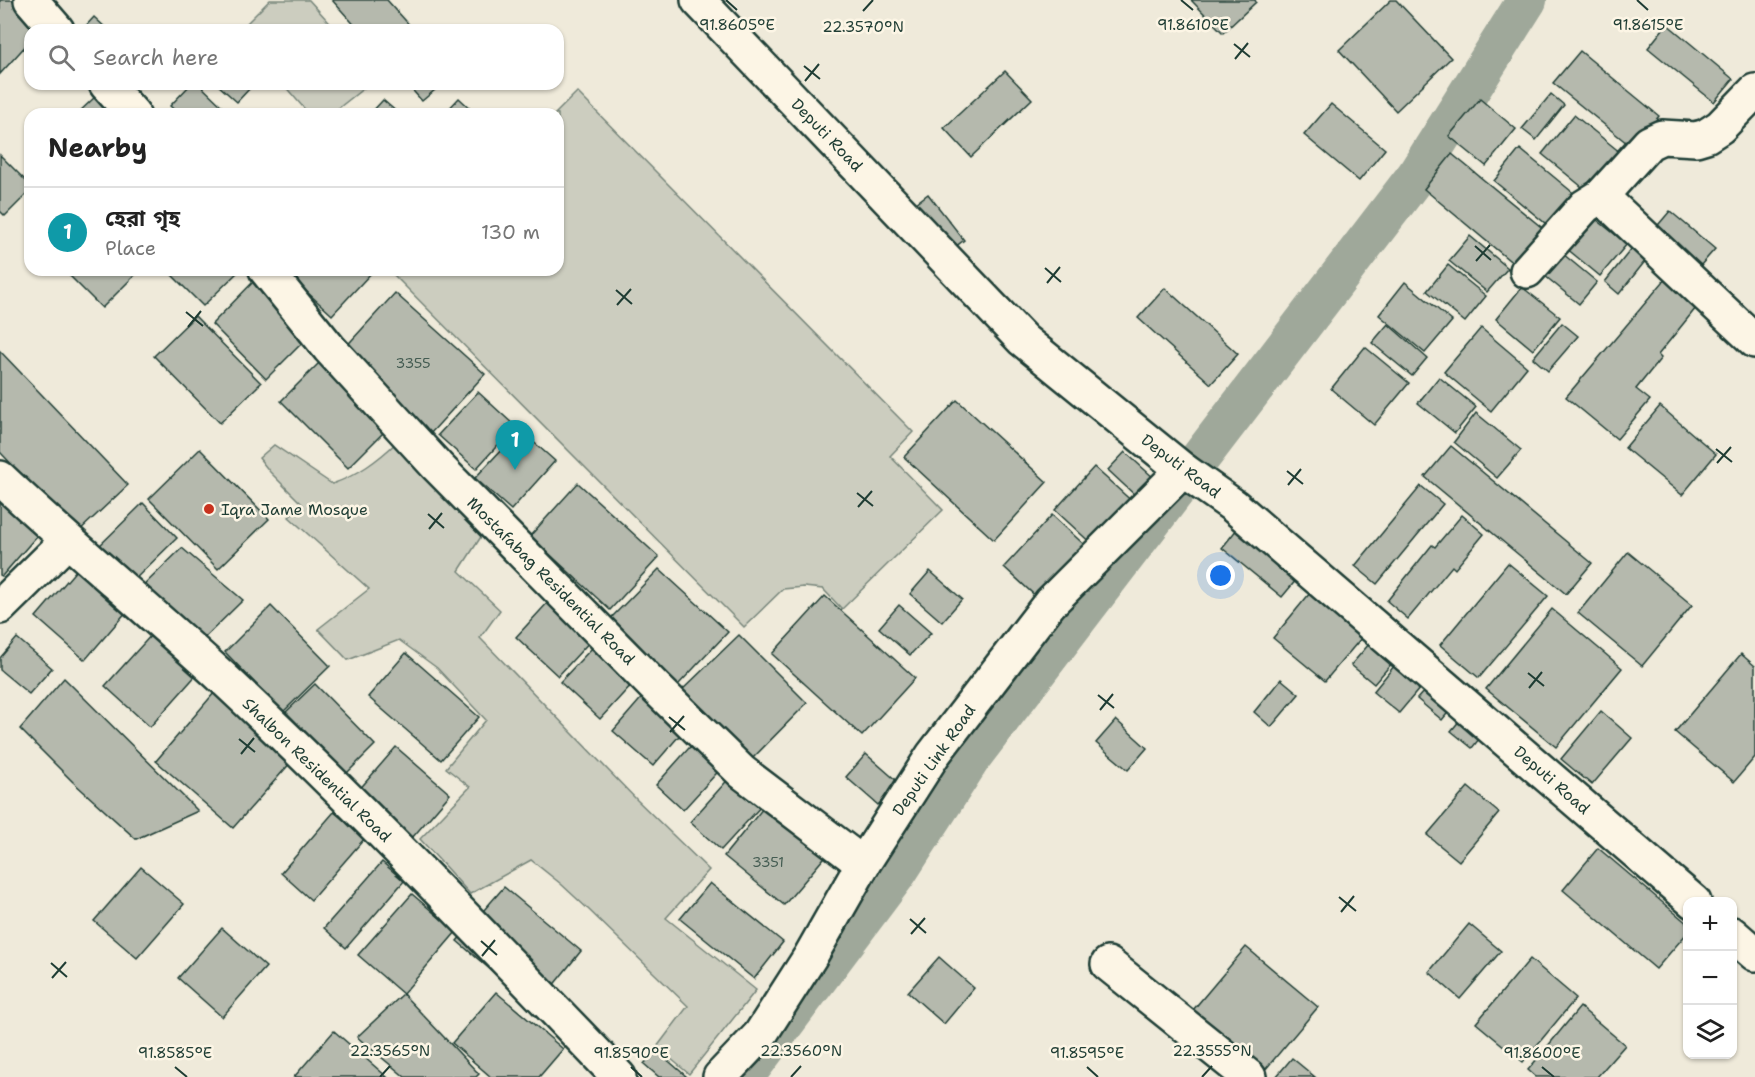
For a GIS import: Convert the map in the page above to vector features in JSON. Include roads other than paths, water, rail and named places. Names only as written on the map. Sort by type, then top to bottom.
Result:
[{"type":"street","points":[[31,0],[52,24]]},
{"type":"street","name":"Deputi Road","points":[[698,0],[1023,340],[1183,470],[1234,506],[1688,897]]},
{"type":"street","points":[[111,90],[128,108]]},
{"type":"street","points":[[1527,271],[1585,206],[1601,196],[1649,143],[1662,137],[1696,139],[1706,136],[1720,128],[1755,91]]},
{"type":"street","points":[[1601,196],[1755,341]]},
{"type":"street","name":"Mostafabag Residential Road","points":[[271,276],[329,348],[438,466],[695,727],[742,772],[863,864]]},
{"type":"street","name":"Deputi Link Road","points":[[720,1077],[759,1035],[810,957],[863,864],[933,755],[1050,603],[1183,470]]},
{"type":"street","name":"Shalbon Residential Road","points":[[0,478],[67,541],[222,677],[369,818],[620,1077]]},
{"type":"street","points":[[0,607],[67,541]]},
{"type":"street","points":[[1737,938],[1755,954]]},
{"type":"street","points":[[1108,964],[1249,1077]]},
{"type":"waterway","points":[[744,1077],[897,873],[973,755],[1416,176],[1527,0]]},
{"type":"place","name":"হেরা গৃহ","points":[[515,470]]},
{"type":"place","name":"Iqra Jame Mosque","points":[[209,509]]}]
